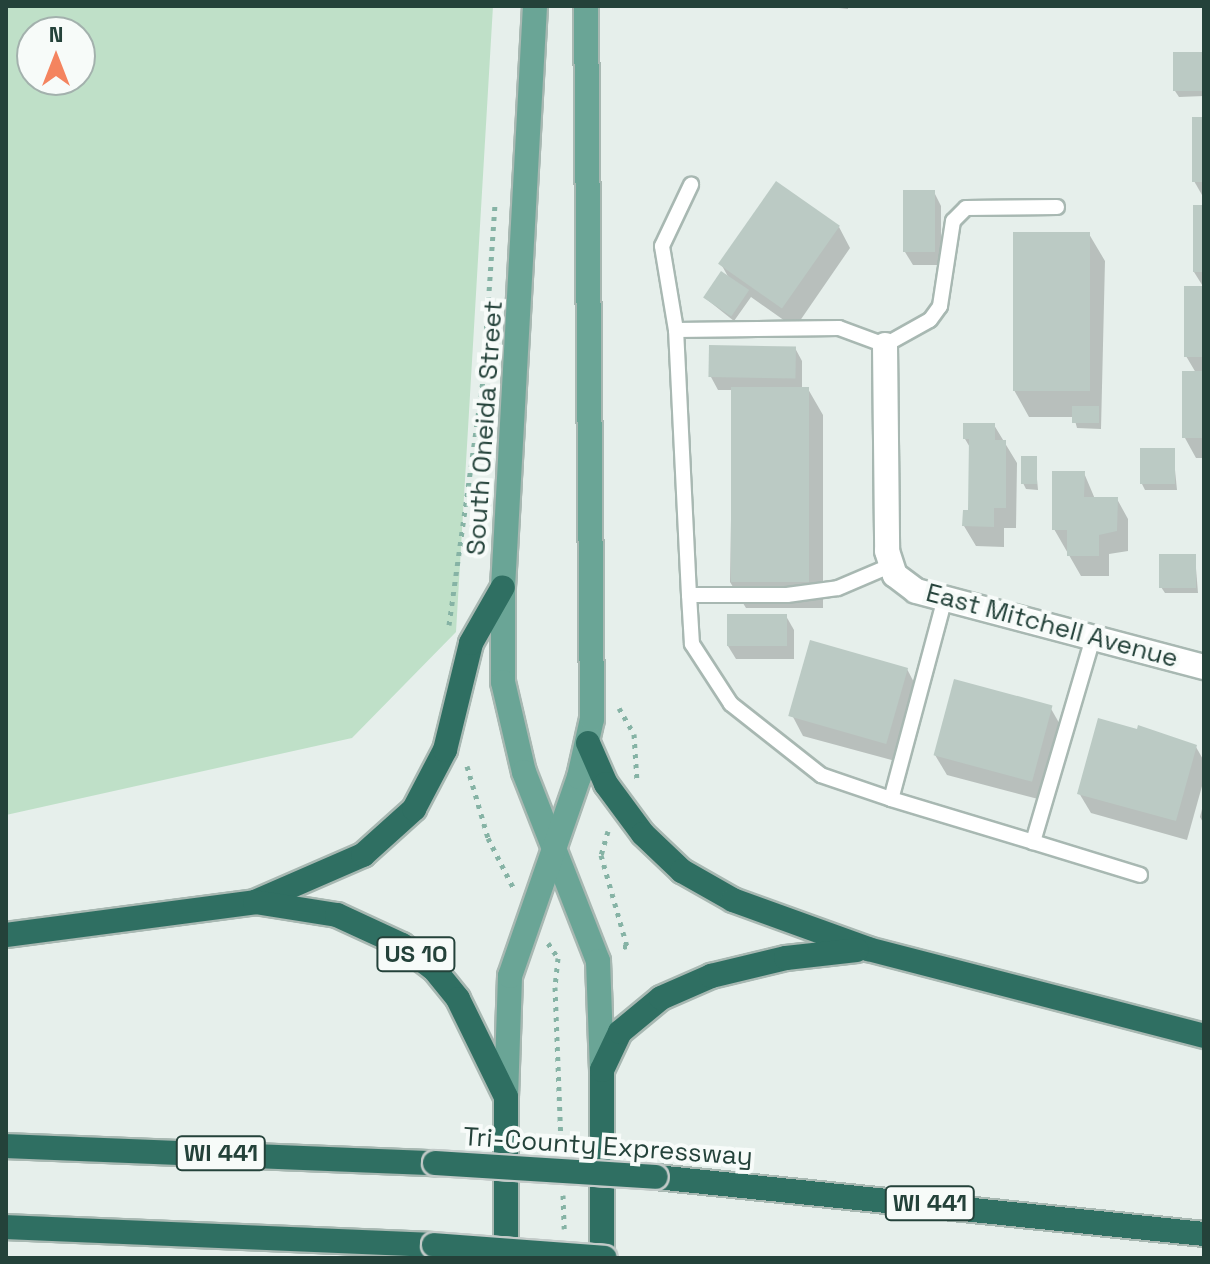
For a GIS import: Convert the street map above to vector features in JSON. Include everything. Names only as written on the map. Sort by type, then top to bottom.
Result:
[{"type":"highway","points":[[255,902],[363,855],[414,809],[445,750],[471,643],[503,587]]},
{"type":"highway","points":[[588,743],[624,811],[682,871],[743,905],[868,949],[1204,1036]]},
{"type":"highway","name":"US 10","points":[[6,935],[255,902],[353,920],[423,959],[458,999],[506,1097]]},
{"type":"highway","points":[[602,1070],[610,1048],[628,1024],[680,988],[755,964],[868,949]]},
{"type":"highway","name":"South Oneida Street","points":[[602,1070],[603,1258]]},
{"type":"highway","points":[[506,1097],[506,1258]]},
{"type":"highway","name":"Tri-County Expressway","points":[[6,1146],[435,1163],[656,1177],[1204,1234]]},
{"type":"highway","points":[[6,1227],[434,1245],[603,1258]]},
{"type":"main road","name":"South Oneida Street","points":[[535,6],[503,587],[508,718],[598,961],[602,1070]]},
{"type":"main road","points":[[506,1097],[510,976],[588,743],[593,692],[586,6]]},
{"type":"street","points":[[885,345],[887,551],[892,565]]},
{"type":"street","name":"East Mitchell Avenue","points":[[892,565],[895,575],[916,591],[1204,667]]},
{"type":"lane","points":[[691,185],[662,246],[676,330],[692,644],[731,704],[821,775],[1140,875]]},
{"type":"lane","points":[[676,330],[839,328],[885,345],[930,320],[940,306],[953,221],[966,208],[1057,207]]},
{"type":"lane","points":[[689,595],[787,595],[838,588],[892,565]]},
{"type":"lane","points":[[891,799],[945,598]]},
{"type":"lane","points":[[1033,842],[1093,638]]},
{"type":"path","points":[[448,630],[483,380],[496,194]]},
{"type":"path","points":[[634,734],[636,793]]},
{"type":"path","points":[[466,758],[488,838],[516,891]]},
{"type":"path","points":[[616,948],[627,946],[601,851],[617,820]]},
{"type":"path","points":[[547,942],[558,958],[555,987],[562,1158]]},
{"type":"path","points":[[558,958],[567,957]]},
{"type":"path","points":[[563,1189],[565,1243]]},
{"type":"green space","points":[[6,6],[493,6],[456,632],[352,738],[6,815]]},
{"type":"building","points":[[1173,52],[1204,52],[1204,91],[1173,91]]},
{"type":"building","points":[[1192,117],[1204,117],[1204,182],[1192,182]]},
{"type":"building","points":[[776,181],[840,226],[782,308],[718,264]]},
{"type":"building","points":[[903,190],[935,190],[935,252],[903,252]]},
{"type":"building","points":[[1193,205],[1204,205],[1204,272],[1193,272]]},
{"type":"building","points":[[1013,232],[1090,232],[1090,391],[1013,391]]},
{"type":"building","points":[[721,271],[749,290],[731,317],[703,298]]},
{"type":"building","points":[[1184,286],[1204,286],[1204,357],[1184,357]]},
{"type":"building","points":[[709,345],[796,347],[795,379],[708,377]]},
{"type":"building","points":[[1182,371],[1204,371],[1204,438],[1182,438]]},
{"type":"building","points":[[731,387],[809,387],[809,582],[731,582]]},
{"type":"building","points":[[1072,406],[1099,406],[1099,423],[1072,423]]},
{"type":"building","points":[[963,423],[995,423],[995,440],[1006,440],[1006,508],[994,508],[994,527],[962,526],[963,510],[968,510],[969,439],[963,439]]},
{"type":"building","points":[[1140,448],[1175,448],[1175,484],[1140,484]]},
{"type":"building","points":[[1021,456],[1037,456],[1037,484],[1021,484]]},
{"type":"building","points":[[1052,471],[1085,471],[1084,497],[1118,497],[1117,531],[1099,535],[1099,556],[1067,556],[1067,530],[1052,530]]},
{"type":"building","points":[[1159,554],[1196,554],[1196,588],[1159,588]]},
{"type":"building","points":[[727,614],[787,614],[787,646],[727,646]]},
{"type":"building","points":[[810,640],[908,668],[886,744],[788,716]]},
{"type":"building","points":[[954,679],[1053,705],[1032,782],[934,755]]},
{"type":"building","points":[[1098,718],[1137,729],[1138,725],[1197,745],[1176,821],[1077,794]]}]
